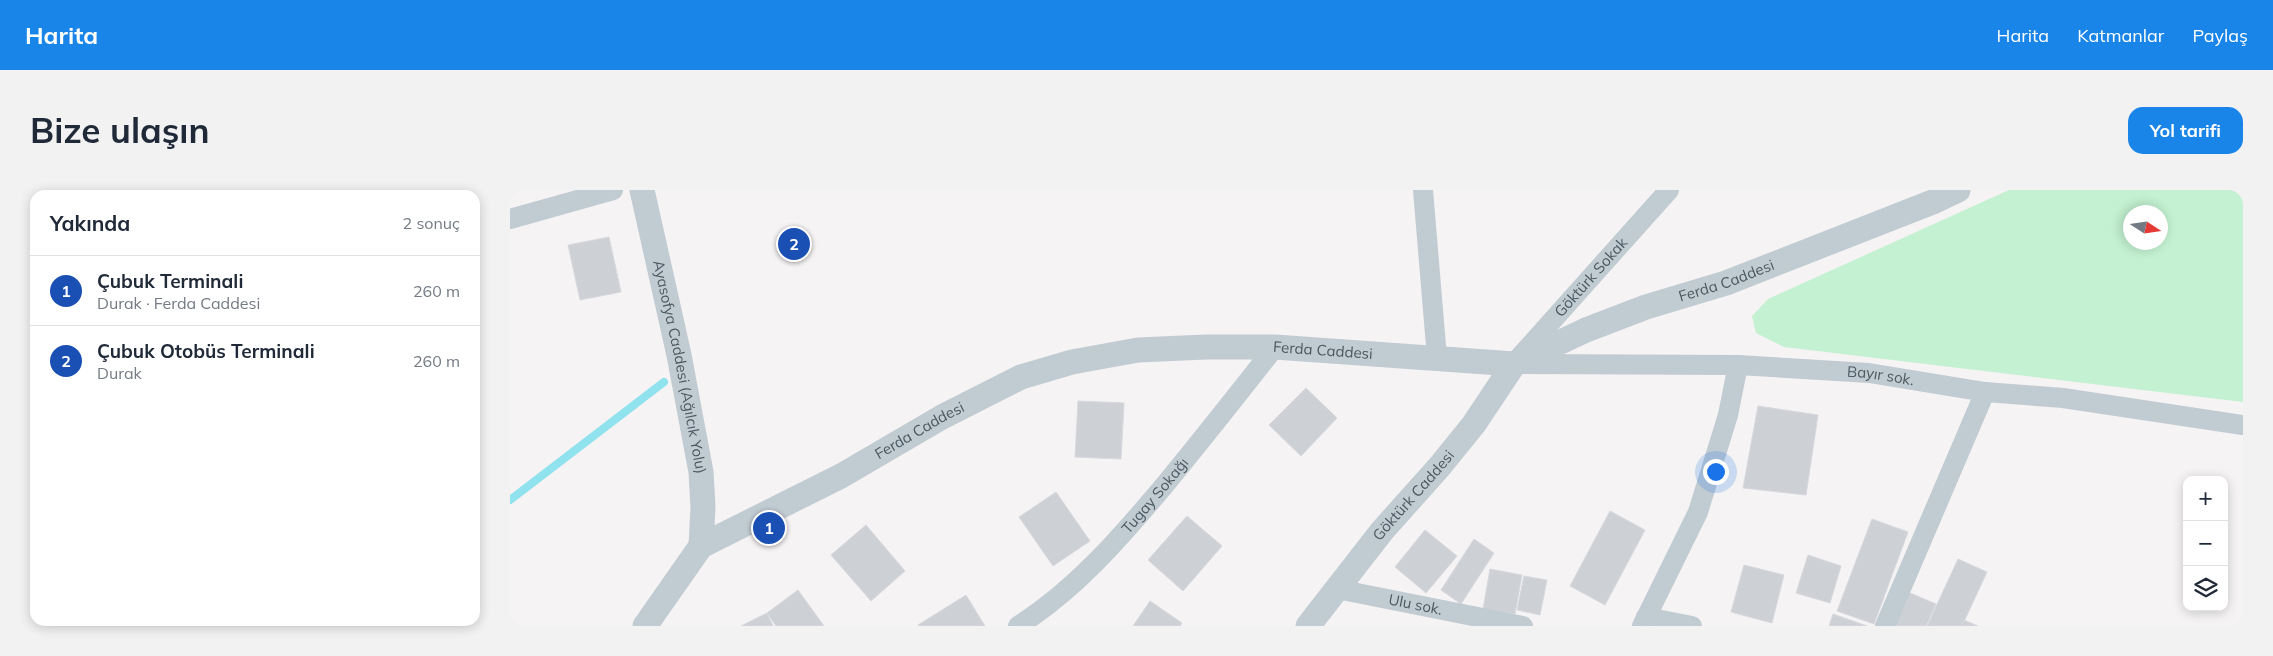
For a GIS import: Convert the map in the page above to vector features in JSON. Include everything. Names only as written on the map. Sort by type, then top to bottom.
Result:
[{"type":"street","points":[[510,219],[613,190]]},
{"type":"street","name":"Ayasofya Caddesi (Ağılcık Yolu)","points":[[642,190],[679,355],[700,472],[703,507],[700,546]]},
{"type":"street","points":[[1423,190],[1437,358]]},
{"type":"street","name":"Göktürk Sokak","points":[[1514,364],[1669,190]]},
{"type":"street","name":"Ferda Caddesi","points":[[700,546],[841,476],[942,417],[1021,376],[1072,362],[1138,350],[1206,346],[1275,347],[1514,364],[1586,330],[1646,307],[1726,283],[1926,196],[1958,190]]},
{"type":"street","name":"Tugay Sokağı","points":[[1024,625],[1106,553],[1183,462],[1275,347]]},
{"type":"street","name":"Bayır sok.","points":[[1514,364],[1738,365],[1869,373],[1985,392],[2063,398],[2243,425]]},
{"type":"street","name":"Göktürk Caddesi","points":[[1308,626],[1382,531],[1440,466],[1468,431],[1514,364]]},
{"type":"street","points":[[1692,626],[1644,621],[1686,540],[1704,497],[1728,415],[1738,365]]},
{"type":"street","points":[[1885,626],[1985,392]]},
{"type":"street","points":[[645,626],[700,546]]},
{"type":"street","name":"Ulu sok.","points":[[1337,590],[1523,626]]},
{"type":"green space","points":[[2009,190],[2243,190],[2243,402],[1784,347],[1756,333],[1752,316],[1768,299]]},
{"type":"building","points":[[609,237],[621,292],[580,300],[568,245]]},
{"type":"building","points":[[1306,388],[1337,418],[1301,456],[1269,425]]},
{"type":"building","points":[[1078,401],[1124,403],[1121,459],[1075,457]]},
{"type":"building","points":[[1758,406],[1818,415],[1806,495],[1743,488]]},
{"type":"building","points":[[1056,492],[1090,541],[1053,566],[1019,517]]},
{"type":"building","points":[[1610,511],[1645,530],[1605,605],[1570,586]]},
{"type":"building","points":[[1187,516],[1222,546],[1183,591],[1148,560]]},
{"type":"building","points":[[1872,519],[1908,532],[1874,624],[1837,611]]},
{"type":"building","points":[[866,525],[905,571],[871,601],[831,555]]},
{"type":"building","points":[[1425,530],[1457,556],[1426,593],[1395,567]]},
{"type":"building","points":[[1474,539],[1494,553],[1461,604],[1441,590]]},
{"type":"building","points":[[1808,555],[1841,566],[1830,603],[1796,593]]},
{"type":"building","points":[[1958,559],[1987,572],[1962,626],[1927,626]]},
{"type":"building","points":[[1744,565],[1784,575],[1772,623],[1731,612]]},
{"type":"building","points":[[1490,569],[1522,575],[1515,614],[1483,609]]},
{"type":"building","points":[[1524,576],[1547,580],[1540,615],[1517,610]]},
{"type":"building","points":[[798,590],[824,626],[776,626],[767,613]]},
{"type":"building","points":[[1908,592],[1936,604],[1926,626],[1893,626]]},
{"type":"building","points":[[966,595],[985,626],[918,625]]},
{"type":"building","points":[[1150,601],[1182,623],[1180,626],[1133,626]]},
{"type":"building","points":[[767,613],[773,626],[741,626]]},
{"type":"building","points":[[1833,614],[1867,626],[1829,626]]},
{"type":"building","points":[[1964,620],[1978,626],[1961,626]]},
{"type":"waterway","points":[[510,500],[664,382]]},
{"type":"place","name":"Çubuk Otobüs Terminali","points":[[794,244]]},
{"type":"place","name":"Çubuk Terminali","points":[[769,528]]}]
